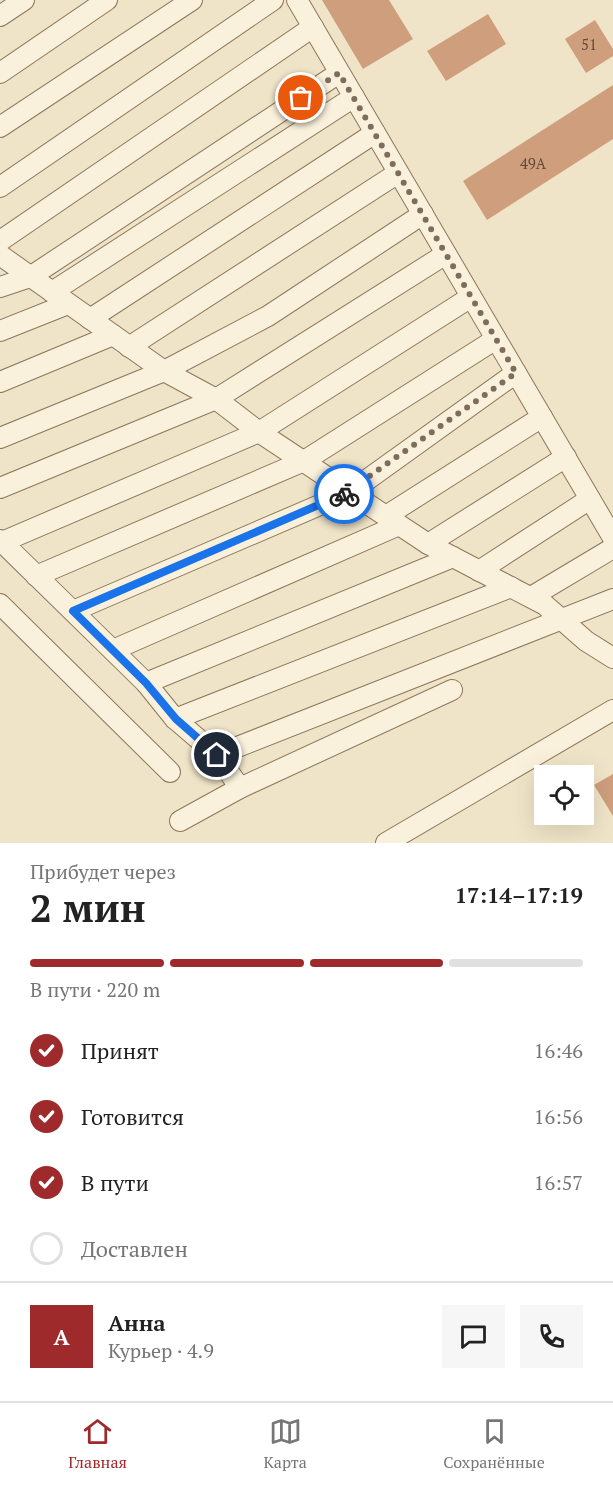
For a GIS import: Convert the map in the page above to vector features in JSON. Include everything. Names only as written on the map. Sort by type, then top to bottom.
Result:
[{"type":"lane","points":[[0,16],[24,0]]},
{"type":"lane","points":[[0,73],[107,0]]},
{"type":"lane","points":[[0,127],[192,0]]},
{"type":"lane","points":[[0,187],[273,0]]},
{"type":"lane","points":[[297,0],[613,538]]},
{"type":"lane","points":[[0,242],[313,27]]},
{"type":"lane","points":[[0,287],[30,277],[339,73]]},
{"type":"lane","points":[[52,292],[354,97]]},
{"type":"lane","points":[[90,319],[375,133]]},
{"type":"lane","points":[[129,347],[398,173]]},
{"type":"lane","points":[[0,438],[164,371],[268,316],[423,214]]},
{"type":"lane","points":[[0,488],[216,399],[446,254]]},
{"type":"lane","points":[[0,255],[164,371],[216,399],[259,432],[428,544],[545,605],[586,641],[613,658]]},
{"type":"lane","points":[[240,788],[217,755],[176,719],[146,683],[1,541],[259,432],[471,297]]},
{"type":"lane","points":[[0,331],[68,304]]},
{"type":"lane","points":[[0,382],[113,336]]},
{"type":"lane","points":[[36,576],[304,461],[496,339]]},
{"type":"lane","points":[[73,611],[350,492],[516,373]]},
{"type":"lane","points":[[112,650],[393,520],[542,417]]},
{"type":"lane","points":[[428,544],[566,457]]},
{"type":"lane","points":[[479,571],[590,499]]},
{"type":"lane","points":[[531,597],[613,548]]},
{"type":"lane","points":[[146,683],[453,557]]},
{"type":"lane","points":[[176,719],[511,587]]},
{"type":"lane","points":[[217,755],[613,599]]},
{"type":"lane","points":[[0,604],[170,772]]},
{"type":"lane","points":[[180,821],[240,788],[452,690]]},
{"type":"lane","points":[[386,843],[613,710]]},
{"type":"building","points":[[322,0],[389,0],[413,39],[363,69]]},
{"type":"building","points":[[488,14],[506,44],[446,81],[427,51]]},
{"type":"building","points":[[595,20],[613,49],[613,56],[586,73],[565,39]]},
{"type":"building","points":[[613,85],[613,139],[487,220],[463,181]]},
{"type":"building","points":[[613,774],[613,816],[594,785]]},
{"type":"way so far","points":[[301,98],[339,73],[516,373],[350,492],[344,494]]},
{"type":"route","points":[[217,755],[176,719],[146,683],[73,611],[344,494]]}]
